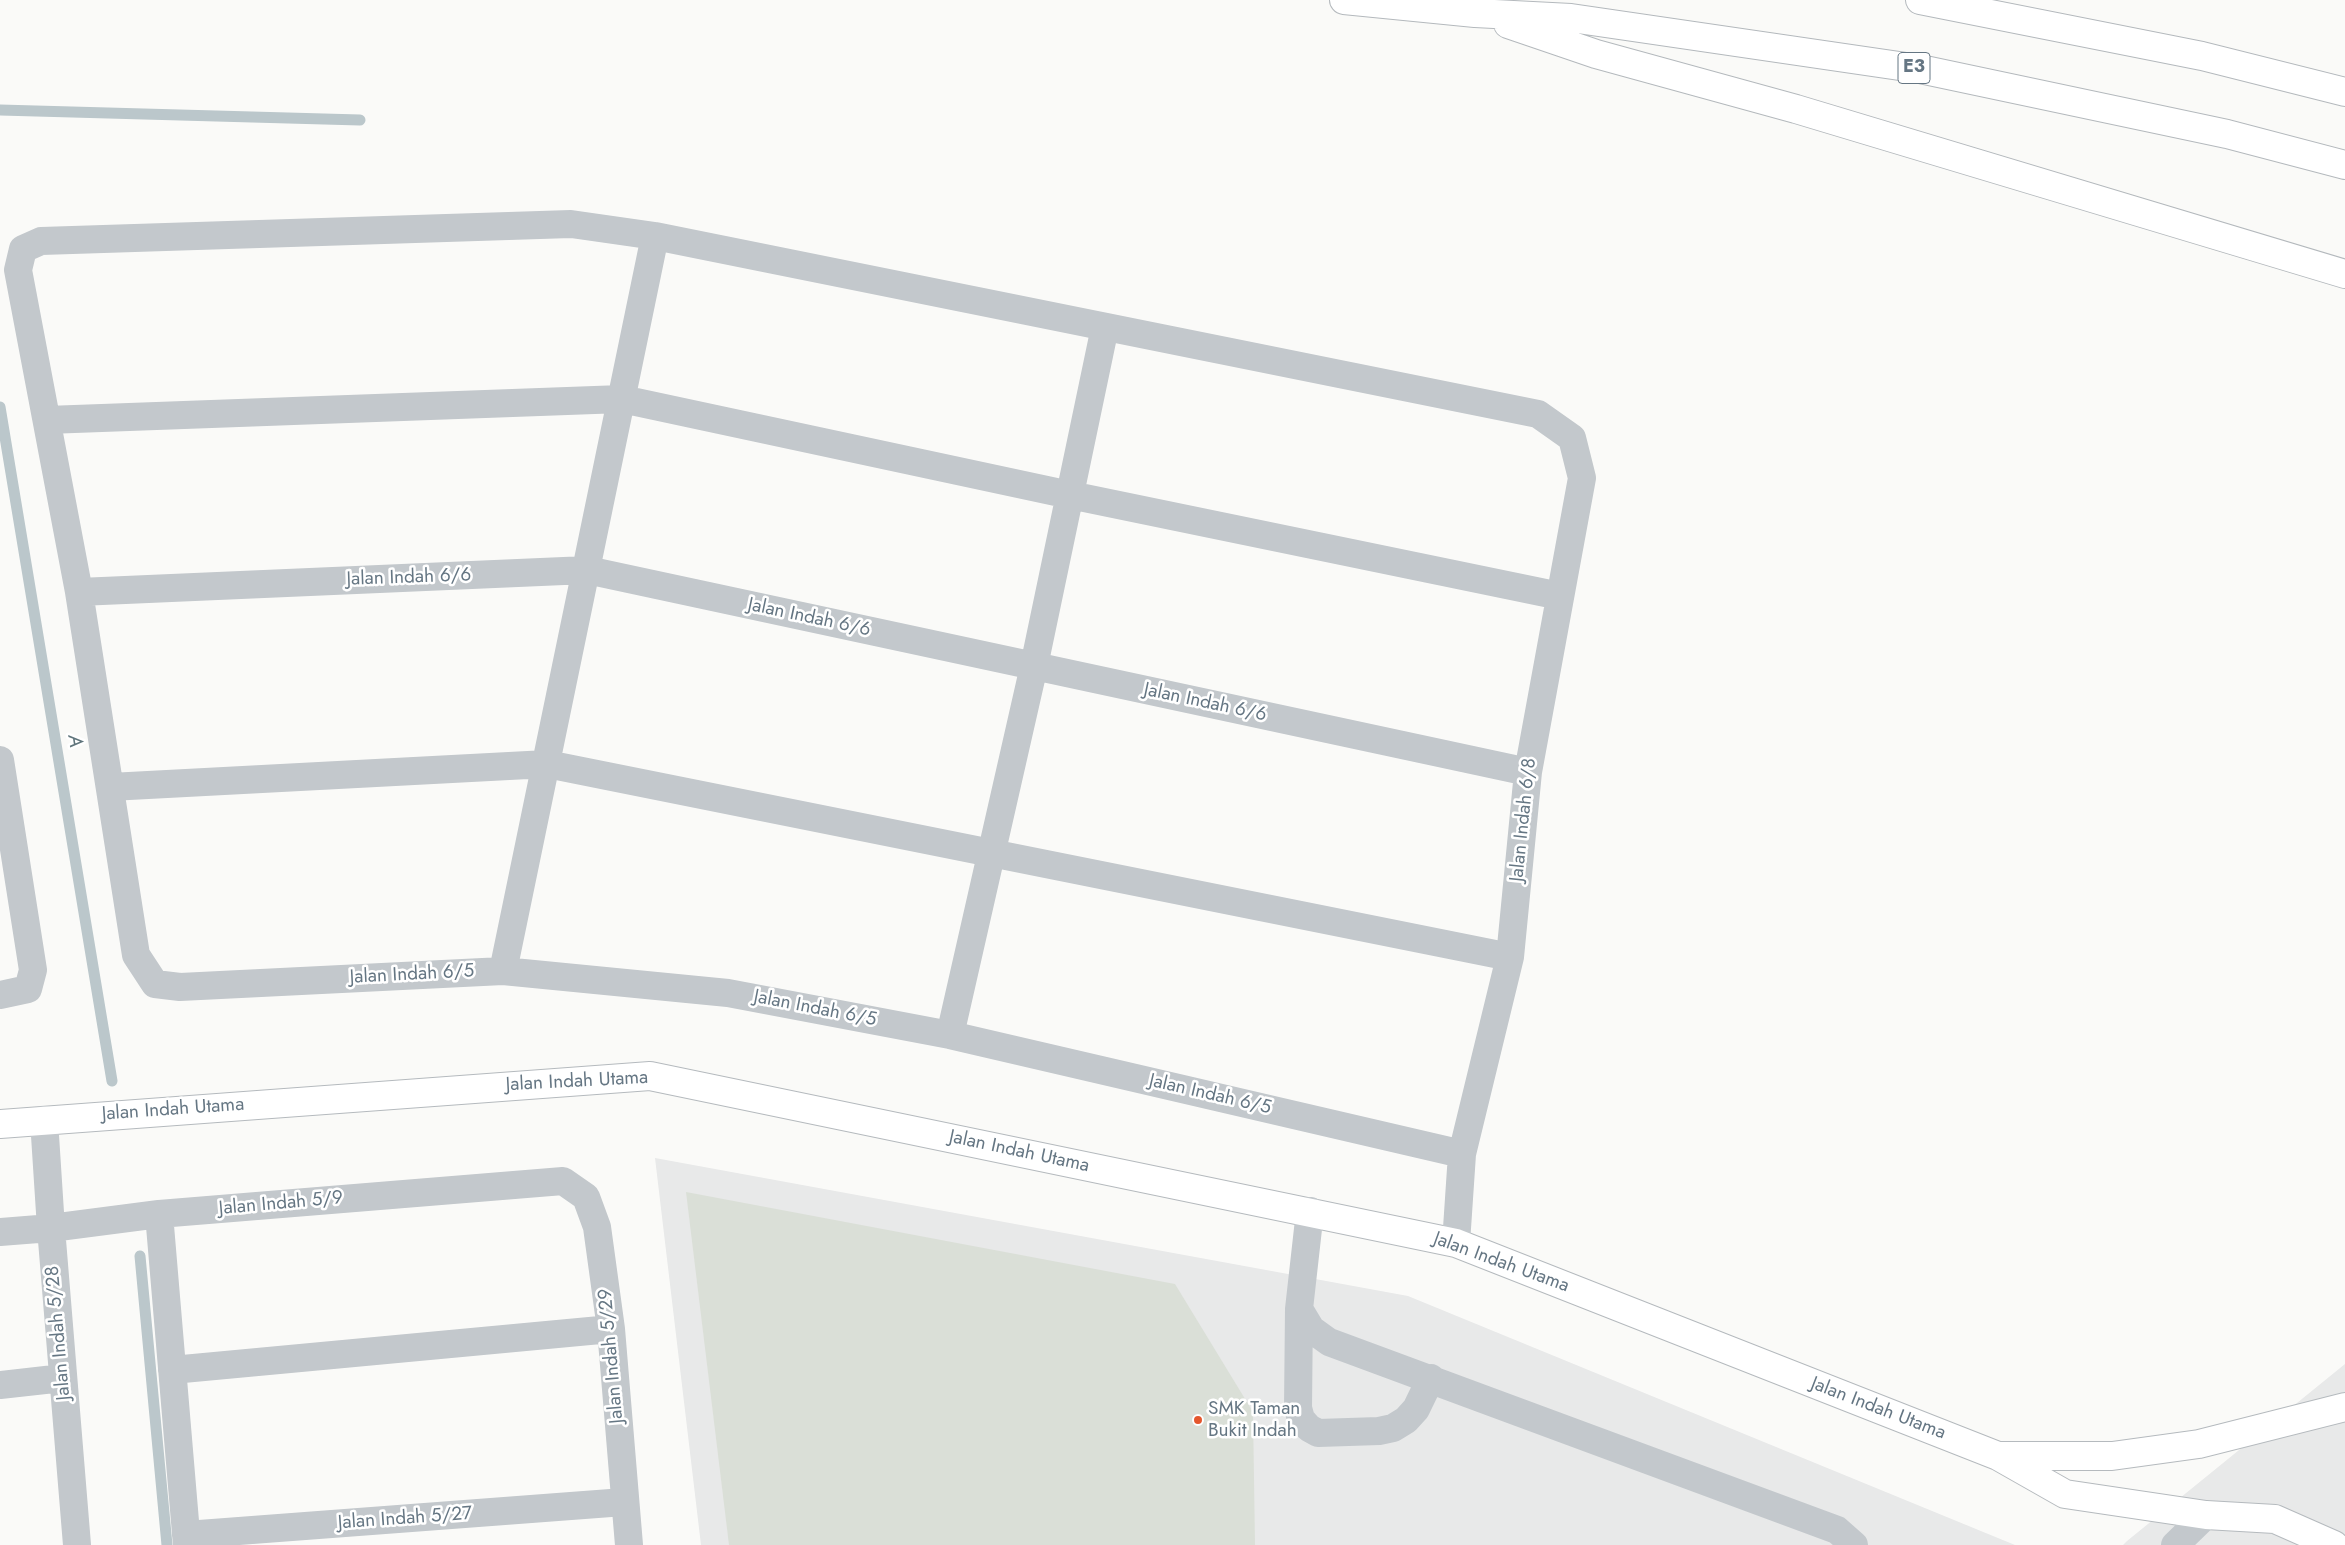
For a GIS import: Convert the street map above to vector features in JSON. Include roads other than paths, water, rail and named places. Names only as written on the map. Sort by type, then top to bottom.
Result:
[{"type":"main road","name":"E3","points":[[1344,0],[1476,12],[1571,18],[1920,69],[2227,134],[2345,166]]},
{"type":"main road","points":[[1920,0],[2202,56],[2345,92]]},
{"type":"main road","points":[[1476,12],[1596,54],[1796,108],[2345,274]]},
{"type":"main road","name":"Jalan Indah Utama","points":[[0,1124],[650,1076],[1310,1211],[1456,1243],[1998,1456]]},
{"type":"main road","points":[[1998,1456],[2112,1456],[2199,1444],[2345,1407]]},
{"type":"main road","points":[[1998,1456],[2065,1494],[2206,1515],[2275,1519],[2334,1545]]},
{"type":"street","points":[[950,1035],[992,852],[1034,666],[1105,327],[655,236],[571,224],[41,241],[23,249],[18,270],[79,592],[110,787],[547,764],[992,852],[1510,957]]},
{"type":"street","points":[[503,971],[655,236]]},
{"type":"street","name":"Jalan Indah 6/8","points":[[1105,327],[1538,414],[1572,438],[1582,478],[1528,772],[1510,957],[1462,1154],[1456,1243]]},
{"type":"street","points":[[47,420],[622,399],[1070,495],[1560,596]]},
{"type":"street","name":"Jalan Indah 6/6","points":[[79,592],[587,570],[1528,772]]},
{"type":"street","points":[[0,760],[4,811],[33,970],[28,989],[0,996]]},
{"type":"street","name":"Jalan Indah 6/5","points":[[110,787],[136,955],[155,984],[180,987],[503,971],[728,993],[950,1035],[1462,1154]]},
{"type":"street","name":"Jalan Indah 5/28","points":[[44,1120],[50,1228],[77,1545]]},
{"type":"street","name":"Jalan Indah 5/9","points":[[0,1232],[50,1228],[159,1214],[563,1181]]},
{"type":"street","name":"Jalan Indah 5/29","points":[[563,1181],[586,1197],[597,1227],[611,1329],[628,1545]]},
{"type":"street","points":[[1310,1211],[1298,1309],[1298,1408],[1301,1419],[1309,1428],[1318,1433],[1379,1431],[1393,1428],[1406,1420],[1416,1408],[1431,1378]]},
{"type":"street","points":[[159,1214],[186,1540]]},
{"type":"street","points":[[1298,1309],[1311,1328],[1329,1342],[1431,1378],[1837,1530],[1854,1545]]},
{"type":"street","points":[[172,1370],[611,1329]]},
{"type":"street","points":[[0,1385],[63,1378]]},
{"type":"street","name":"Jalan Indah 5/27","points":[[186,1540],[624,1502]]},
{"type":"street","points":[[2175,1545],[2206,1515]]},
{"type":"waterway","points":[[0,110],[360,120]]},
{"type":"waterway","name":"A","points":[[0,407],[112,1081]]},
{"type":"waterway","points":[[140,1256],[167,1545]]},
{"type":"place","name":"SMK Taman Bukit Indah","points":[[1198,1420]]}]
